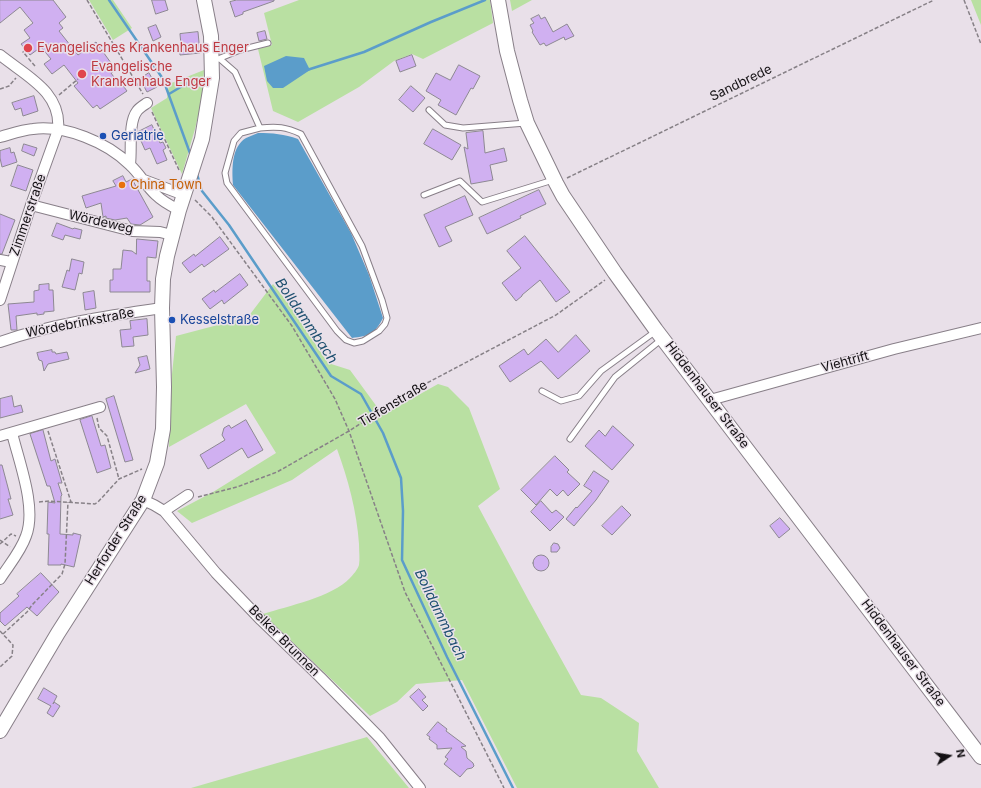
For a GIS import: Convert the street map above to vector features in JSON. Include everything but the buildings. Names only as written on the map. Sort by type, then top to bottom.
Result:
[{"type":"street","name":"Herforder Straße","points":[[0,731],[58,633],[143,500],[157,463],[163,429],[163,279],[172,235],[202,138],[216,59],[204,0]]},
{"type":"street","name":"Hiddenhauser Straße","points":[[498,0],[504,39],[512,73],[527,122],[563,196],[615,273],[660,334],[981,757]]},
{"type":"street","points":[[0,55],[43,87],[52,100],[58,116],[58,130]]},
{"type":"street","points":[[130,164],[132,152],[131,128],[137,111],[147,103]]},
{"type":"street","points":[[0,137],[32,129],[46,128],[77,134],[91,139],[111,149],[130,164],[156,195],[179,210]]},
{"type":"street","name":"Zimmerstraße","points":[[0,300],[11,262],[58,130]]},
{"type":"street","points":[[143,180],[185,191]]},
{"type":"street","name":"Wördeweg","points":[[31,205],[132,232],[160,232],[172,235]]},
{"type":"street","points":[[0,260],[11,262]]},
{"type":"street","name":"Wördebrinkstraße","points":[[0,342],[69,323],[162,308]]},
{"type":"street","name":"Viehtrift","points":[[710,400],[894,349],[981,328]]},
{"type":"street","points":[[0,436],[100,407]]},
{"type":"street","points":[[0,578],[25,538],[29,527],[28,496],[12,433]]},
{"type":"street","points":[[164,511],[188,495]]},
{"type":"street","name":"Belker Brunnen","points":[[143,500],[164,511],[216,572],[251,609],[380,738],[420,788]]},
{"type":"lane","points":[[216,59],[240,50],[268,43]]},
{"type":"lane","points":[[216,59],[235,72],[260,128]]},
{"type":"lane","points":[[429,110],[445,125],[463,128],[527,122]]},
{"type":"lane","points":[[260,128],[289,128],[301,134],[362,246],[387,318],[385,324],[379,331],[363,341],[354,343],[350,342],[337,331],[226,183],[225,173],[234,141],[241,133],[260,128]]},
{"type":"lane","points":[[424,195],[460,181],[482,202],[555,181]]},
{"type":"lane","points":[[542,391],[561,401],[579,396],[600,371],[660,334]]},
{"type":"lane","points":[[570,439],[615,377],[660,334]]},
{"type":"path","points":[[87,0],[133,75],[147,103],[185,191],[212,217],[292,326],[335,399],[349,431],[405,592],[504,788]]},
{"type":"path","name":"Sandbrede","points":[[555,181],[934,0]]},
{"type":"path","points":[[964,0],[981,44]]},
{"type":"path","points":[[26,50],[23,52],[35,66]]},
{"type":"path","points":[[52,100],[78,79]]},
{"type":"path","points":[[0,89],[11,85]]},
{"type":"path","name":"Tiefenstraße","points":[[188,495],[198,497],[237,487],[277,472],[349,431],[408,393],[556,315],[615,273]]},
{"type":"path","points":[[100,407],[102,415],[97,419],[99,428],[107,436],[119,479]]},
{"type":"path","points":[[3,634],[27,612],[62,574],[66,564],[69,502],[65,481],[46,423]]},
{"type":"path","points":[[29,504],[49,501],[95,504],[119,479],[157,463]]},
{"type":"path","points":[[1,543],[11,534],[25,538]]},
{"type":"path","points":[[0,540],[1,543],[17,552]]},
{"type":"path","points":[[0,631],[13,645],[12,656],[0,667]]},
{"type":"green space","points":[[89,0],[113,0],[132,28],[113,40]]},
{"type":"green space","points":[[299,0],[490,0],[493,23],[423,59],[412,54],[394,61],[359,87],[298,122],[273,111],[258,49],[272,45],[264,13]]},
{"type":"green space","points":[[510,0],[532,0],[512,11]]},
{"type":"green space","points":[[971,0],[981,0],[981,25]]},
{"type":"green space","points":[[204,70],[202,99],[182,174],[151,108],[167,98],[169,84]]},
{"type":"green space","points":[[273,284],[288,303],[328,363],[350,370],[383,415],[438,384],[448,387],[469,408],[500,489],[478,506],[581,695],[601,698],[639,723],[637,751],[659,788],[517,788],[462,680],[416,684],[397,702],[370,716],[263,614],[321,596],[332,591],[350,578],[359,565],[359,544],[354,508],[345,472],[337,449],[292,480],[192,523],[177,511],[213,492],[276,453],[246,404],[169,447],[172,374],[176,336],[248,317]]},
{"type":"green space","points":[[367,737],[409,788],[191,788]]},
{"type":"water","points":[[286,56],[304,58],[310,70],[283,88],[273,88],[267,81],[264,66]]},
{"type":"water","points":[[258,133],[278,134],[298,139],[351,233],[369,275],[383,318],[377,328],[371,333],[352,338],[233,185],[232,173],[235,153],[241,142]]},
{"type":"waterway","name":"Bolldammbach","points":[[109,0],[163,79],[191,156]]},
{"type":"waterway","points":[[307,70],[364,52],[485,0]]},
{"type":"waterway","points":[[169,94],[194,79]]},
{"type":"waterway","name":"Bolldammbach","points":[[197,174],[202,191],[229,225],[331,376],[361,394],[383,433],[401,478],[403,511],[402,560],[447,657],[513,788]]},
{"type":"place","name":"Evangelisches Krankenhaus Enger","points":[[28,48]]},
{"type":"place","name":"Evangelische Krankenhaus Enger","points":[[82,74]]},
{"type":"place","name":"Geriatrie","points":[[103,136]]},
{"type":"place","name":"China Town","points":[[122,185]]},
{"type":"place","name":"Kesselstraße","points":[[172,320]]}]
